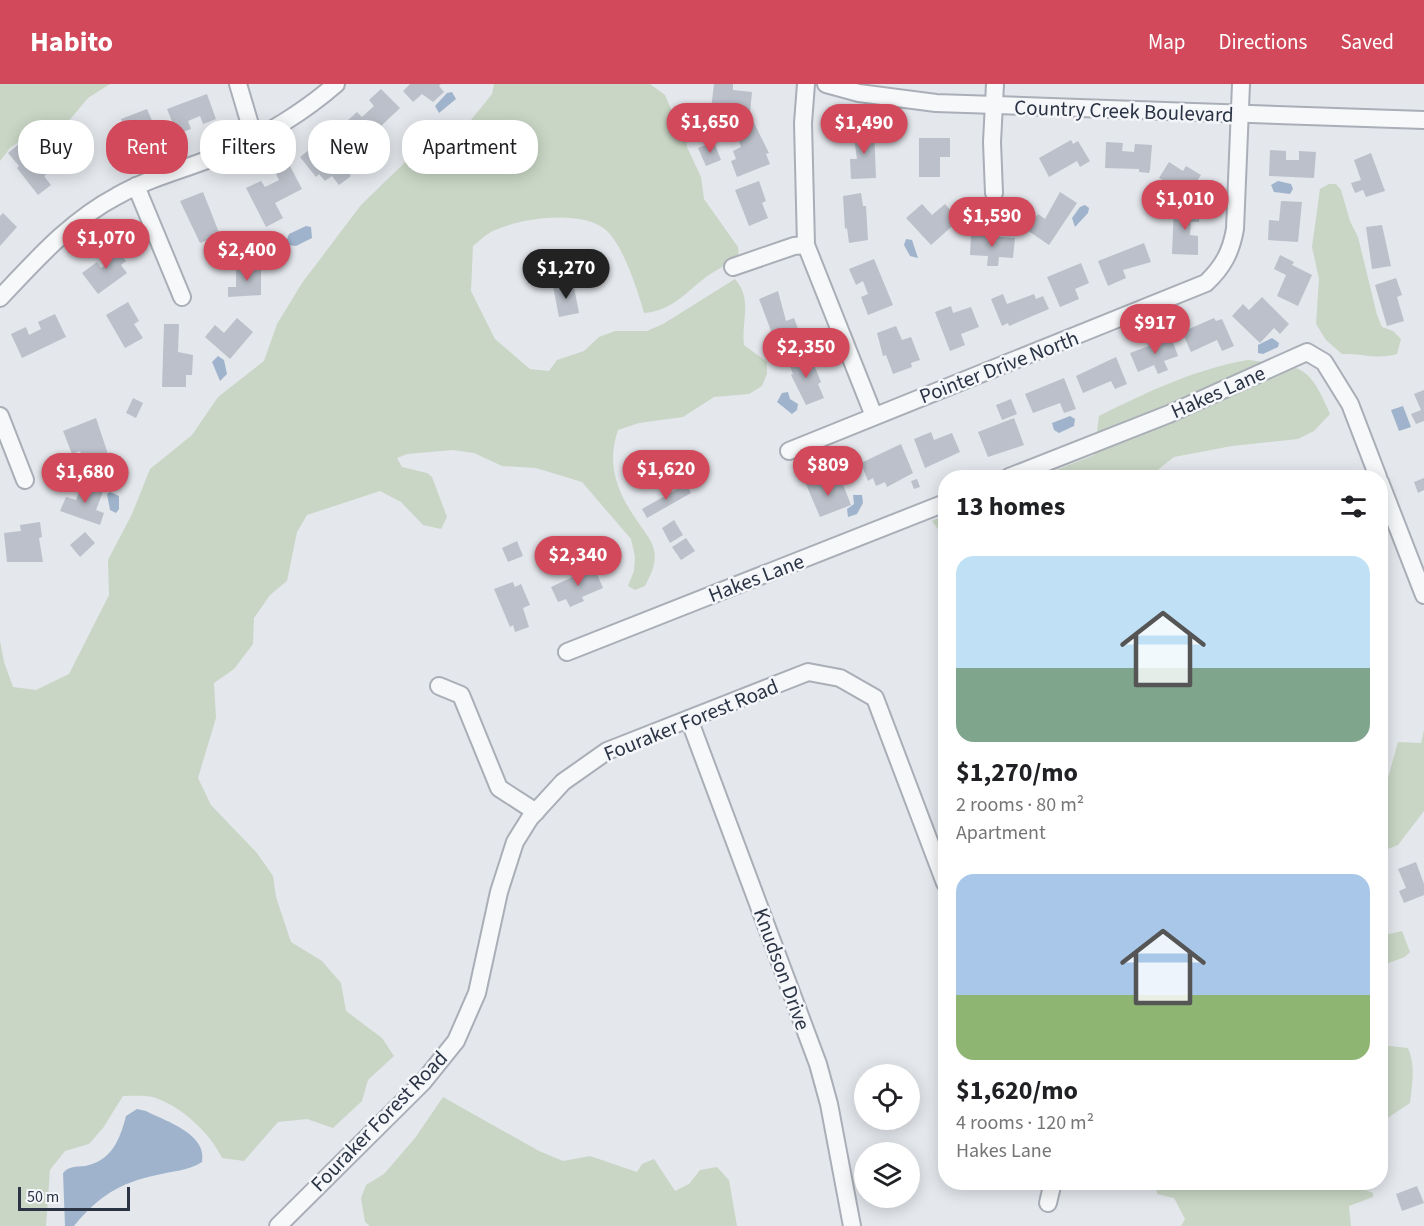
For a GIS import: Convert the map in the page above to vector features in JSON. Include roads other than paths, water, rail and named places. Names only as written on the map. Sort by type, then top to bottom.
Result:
[{"type":"street","points":[[238,84],[249,120]]},
{"type":"street","points":[[284,120],[336,84]]},
{"type":"street","points":[[806,84],[803,123],[806,245],[874,416]]},
{"type":"street","name":"Country Creek Boulevard","points":[[826,84],[886,98],[993,105],[1239,116],[1424,120]]},
{"type":"street","points":[[994,193],[993,105],[995,84]]},
{"type":"street","points":[[1239,116],[1240,84]]},
{"type":"street","name":"Pointer Drive North","points":[[789,451],[1197,288],[1220,270],[1232,248],[1235,229],[1239,116]]},
{"type":"street","points":[[0,298],[41,254],[95,209],[136,186],[200,162]]},
{"type":"street","points":[[136,186],[182,297]]},
{"type":"street","points":[[733,267],[794,246],[806,245]]},
{"type":"street","name":"Hakes Lane","points":[[1027,470],[1169,414],[1307,352],[1324,362],[1350,404],[1375,470]]},
{"type":"street","points":[[0,416],[25,480]]},
{"type":"street","points":[[1388,503],[1424,595]]},
{"type":"street","name":"Hakes Lane","points":[[567,652],[938,506]]},
{"type":"street","name":"Fouraker Forest Road","points":[[278,1226],[423,1082],[456,1041],[477,993],[499,892],[514,842],[536,812],[563,782],[607,751],[808,672],[840,678],[875,698],[938,864]]},
{"type":"street","points":[[439,686],[461,696],[499,788],[536,812]]},
{"type":"street","name":"Knudson Drive","points":[[689,719],[818,1064],[829,1104],[852,1226]]},
{"type":"street","points":[[1048,1203],[1051,1190]]},
{"type":"water","points":[[452,92],[456,99],[439,113],[435,106],[447,93]]},
{"type":"water","points":[[1278,181],[1291,184],[1293,189],[1290,194],[1274,192],[1271,185]]},
{"type":"water","points":[[1085,205],[1089,208],[1088,213],[1075,227],[1072,218],[1080,207]]},
{"type":"water","points":[[306,226],[311,227],[312,238],[296,246],[288,245],[286,241],[289,234]]},
{"type":"water","points":[[906,239],[912,240],[918,258],[910,256],[904,245]]},
{"type":"water","points":[[1272,338],[1279,343],[1278,347],[1263,354],[1258,353],[1258,345]]},
{"type":"water","points":[[218,356],[224,360],[227,374],[220,381],[212,362]]},
{"type":"water","points":[[788,392],[790,399],[798,404],[797,410],[792,414],[777,402],[782,393]]},
{"type":"water","points":[[1403,406],[1411,427],[1399,431],[1391,410]]},
{"type":"water","points":[[1070,416],[1075,419],[1074,426],[1059,433],[1054,430],[1052,423]]},
{"type":"water","points":[[110,492],[119,496],[119,509],[116,513],[110,510],[107,494]]},
{"type":"water","points":[[853,495],[862,495],[863,503],[857,514],[848,517],[847,509],[854,504]]},
{"type":"water","points":[[137,1109],[174,1124],[192,1136],[202,1152],[202,1162],[186,1169],[144,1178],[121,1187],[92,1206],[74,1226],[65,1226],[63,1173],[70,1168],[94,1163],[108,1154],[118,1141],[126,1116]]}]
